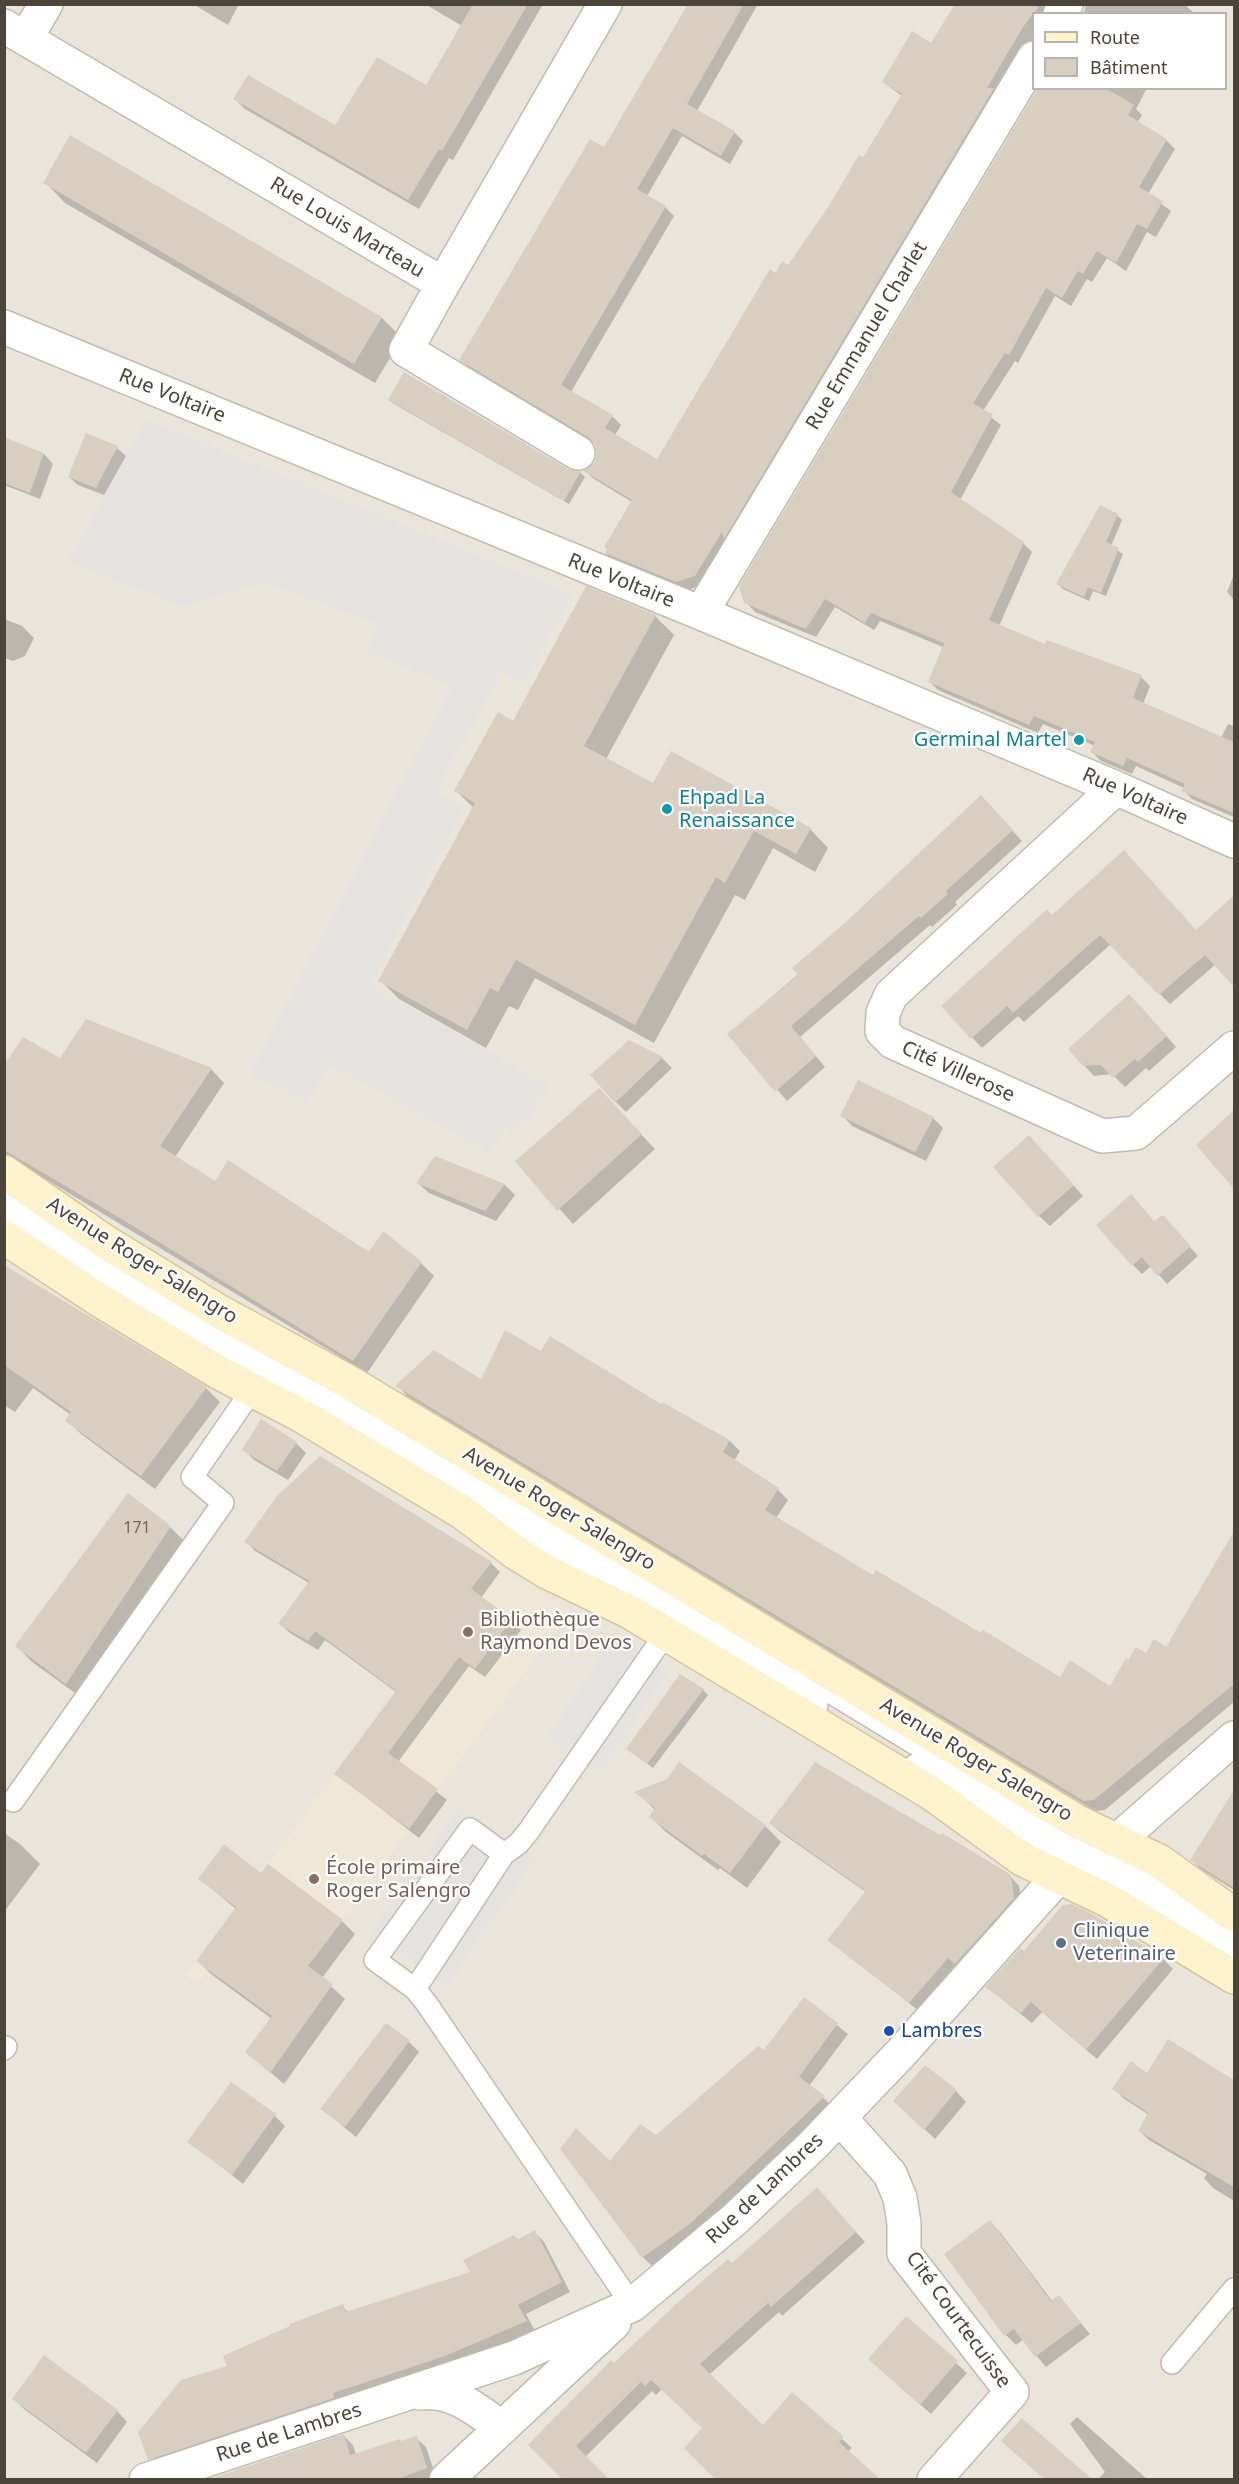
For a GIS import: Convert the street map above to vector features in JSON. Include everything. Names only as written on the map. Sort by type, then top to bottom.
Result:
[{"type":"main road","name":"Avenue Roger Salengro","points":[[4,1172],[104,1241],[220,1312],[340,1377],[1057,1810],[1088,1858]]},
{"type":"main road","points":[[4,1237],[101,1301],[218,1372],[304,1417],[462,1512],[516,1553],[547,1572],[620,1607],[666,1633],[931,1793],[1028,1862],[1088,1858],[1159,1861],[1234,1915]]},
{"type":"main road","points":[[1088,1858],[1108,1901],[1234,1977]]},
{"type":"street","points":[[15,32],[46,4]]},
{"type":"street","name":"Rue Louis Marteau","points":[[15,32],[443,284],[605,4]]},
{"type":"street","name":"Rue Emmanuel Charlet","points":[[701,613],[1032,61]]},
{"type":"street","points":[[443,284],[406,350],[578,453]]},
{"type":"street","name":"Rue Voltaire","points":[[4,327],[701,613],[1116,788],[1234,842]]},
{"type":"street","name":"Cité Villerose","points":[[1116,788],[891,995],[883,1013],[882,1030],[893,1042],[1102,1136],[1126,1136],[1136,1133],[1234,1048]]},
{"type":"street","name":"Rue de Lambres","points":[[146,2480],[514,2358],[632,2306],[772,2186],[1088,1858],[1234,1738]]},
{"type":"street","name":"Cité Courtecuisse","points":[[840,2118],[890,2174],[900,2198],[904,2223],[904,2253],[1012,2392],[934,2480]]},
{"type":"street","points":[[446,2480],[632,2306]]},
{"type":"street","name":"Rue de Lambres","points":[[398,2398],[429,2392],[446,2394],[462,2400],[502,2428]]},
{"type":"lane","points":[[4,1195],[187,1315],[242,1348],[323,1389],[374,1419],[1088,1858],[1234,1957]]},
{"type":"lane","points":[[4,1213],[101,1280],[229,1358],[327,1408],[888,1749],[1234,1937]]},
{"type":"lane","points":[[13,1801],[223,1503],[192,1477],[252,1390]]},
{"type":"lane","points":[[415,1989],[504,1854],[518,1844],[528,1832],[666,1633]]},
{"type":"lane","points":[[504,1854],[470,1829],[375,1960],[415,1989],[632,2306]]},
{"type":"lane","points":[[1172,2363],[1234,2289]]},
{"type":"shaded area","points":[[5,5],[1234,5],[1234,2479],[5,2479]]},
{"type":"shaded area","points":[[146,419],[571,593],[524,685],[502,673],[435,792],[465,807],[370,985],[550,1085],[531,1116],[512,1131],[504,1127],[489,1153],[330,1065],[308,1101],[250,1075],[452,686],[367,653],[378,625],[264,583],[183,607],[68,563]]},
{"type":"shaded area","name":"École primaire Roger Salengro","points":[[492,1562],[570,1610],[272,2016],[208,1970],[198,1983],[186,1975]]},
{"type":"shaded area","points":[[614,1636],[669,1671],[601,1774],[546,1739]]},
{"type":"shaded area","points":[[460,1806],[536,1859],[447,1986],[371,1933]]},
{"type":"building","points":[[473,4],[528,4],[442,151],[439,149],[408,200],[233,99],[248,75],[335,125],[377,57],[426,85]]},
{"type":"building","points":[[688,4],[744,4],[687,104],[735,131],[721,156],[673,128],[637,189],[666,206],[561,385],[613,415],[605,428],[657,459],[770,269],[775,273],[782,261],[788,265],[827,209],[859,155],[863,157],[902,94],[882,82],[912,31],[931,43],[955,4],[1041,4],[1035,12],[1032,12],[1032,16],[1023,27],[987,88],[994,88],[724,539],[722,532],[695,576],[676,582],[605,553],[607,548],[604,547],[632,500],[583,471],[594,463],[597,454],[595,444],[588,437],[459,360],[590,139],[604,147]]},
{"type":"building","points":[[1037,90],[1108,90],[1134,105],[1128,115],[1167,139],[1139,187],[1163,201],[1147,229],[1137,224],[1116,263],[1097,251],[1083,274],[1078,271],[1062,298],[1046,288],[1009,355],[1005,353],[973,403],[993,415],[951,492],[1024,542],[989,620],[1045,644],[1047,640],[1142,675],[1133,698],[1234,742],[1234,813],[1181,791],[1185,784],[1127,758],[1123,766],[1090,752],[1095,742],[1034,716],[1029,725],[928,682],[944,643],[871,613],[865,623],[825,599],[806,629],[744,603],[739,586]]},
{"type":"building","points":[[70,135],[382,317],[354,364],[43,183]]},
{"type":"building","points":[[404,372],[568,469],[581,471],[564,501],[388,400]]},
{"type":"building","points":[[86,433],[118,446],[96,488],[68,477]]},
{"type":"building","points":[[4,437],[44,453],[30,493],[4,483]]},
{"type":"building","points":[[1100,505],[1118,514],[1106,542],[1119,548],[1101,593],[1088,587],[1084,597],[1056,584]]},
{"type":"building","name":"Ehpad La Renaissance","points":[[586,586],[656,615],[584,746],[653,783],[671,751],[811,828],[796,854],[754,831],[725,883],[716,877],[635,1025],[516,960],[498,992],[490,988],[467,1030],[378,981],[475,803],[454,791],[498,712],[513,721]]},
{"type":"building","points":[[981,795],[1013,830],[946,891],[948,894],[921,918],[919,916],[791,1026],[816,1056],[775,1092],[727,1034],[798,975],[792,968],[847,921]]},
{"type":"building","points":[[1124,850],[1196,930],[1234,895],[1234,987],[1205,955],[1159,995],[1100,935],[1013,1013],[1007,1006],[971,1039],[941,1006],[1047,909],[1052,915]]},
{"type":"building","points":[[1129,994],[1167,1036],[1138,1062],[1135,1059],[1113,1078],[1101,1065],[1083,1066],[1068,1049]]},
{"type":"building","points":[[86,1019],[212,1068],[160,1146],[215,1181],[228,1160],[369,1252],[383,1231],[422,1262],[353,1361],[115,1215],[4,1150],[4,1065],[23,1037],[60,1058]]},
{"type":"building","points":[[629,1040],[663,1057],[615,1103],[590,1075]]},
{"type":"building","points":[[858,1080],[934,1117],[915,1152],[840,1116]]},
{"type":"building","points":[[599,1088],[642,1134],[557,1211],[515,1161]]},
{"type":"building","points":[[1234,1110],[1234,1189],[1196,1145]]},
{"type":"building","points":[[1029,1135],[1074,1185],[1038,1217],[993,1167]]},
{"type":"building","points":[[435,1156],[505,1184],[485,1211],[416,1183]]},
{"type":"building","points":[[1131,1194],[1154,1221],[1163,1215],[1191,1246],[1157,1276],[1142,1257],[1132,1266],[1096,1225]]},
{"type":"building","points":[[4,1265],[207,1387],[141,1476],[65,1421],[71,1412],[4,1365]]},
{"type":"building","points":[[505,1330],[541,1351],[550,1336],[661,1404],[662,1402],[730,1440],[723,1452],[779,1488],[765,1510],[873,1575],[876,1570],[981,1633],[983,1630],[1060,1677],[1070,1660],[1110,1686],[1126,1658],[1128,1660],[1136,1647],[1146,1653],[1154,1639],[1166,1647],[1234,1531],[1234,1684],[1094,1800],[1084,1801],[395,1386],[434,1350],[481,1379]]},
{"type":"building","points":[[261,1419],[297,1442],[277,1471],[242,1450]]},
{"type":"building","points":[[320,1456],[492,1562],[471,1589],[512,1619],[475,1669],[459,1657],[388,1753],[438,1789],[409,1829],[334,1774],[396,1691],[315,1631],[308,1641],[278,1624],[309,1581],[244,1542],[277,1496]]},
{"type":"building","points":[[128,1493],[171,1526],[66,1684],[15,1646]]},
{"type":"building","points":[[680,1674],[704,1689],[647,1764],[626,1749]]},
{"type":"building","points":[[679,1762],[766,1825],[730,1873],[704,1854],[702,1856],[649,1817],[655,1808],[634,1792],[667,1779]]},
{"type":"building","points":[[815,1762],[940,1835],[942,1833],[1011,1875],[1014,1898],[955,1964],[948,1958],[909,2003],[827,1940],[866,1891],[769,1823]]},
{"type":"building","points":[[1234,1790],[1234,1888],[1190,1860]]},
{"type":"building","points":[[224,1844],[261,1873],[268,1864],[343,1920],[308,1966],[333,1984],[270,2073],[245,2052],[272,2016],[196,1961],[236,1907],[198,1879]]},
{"type":"building","points":[[1072,1904],[1164,1958],[1086,2050],[1031,2002],[1021,2013],[985,1987],[1021,1947],[1022,1953],[1063,1905]]},
{"type":"building","points":[[804,1997],[838,2023],[799,2077],[825,2096],[692,2222],[642,2258],[560,2149],[576,2128],[610,2161],[640,2124],[656,2135],[758,2046],[764,2050]]},
{"type":"building","points":[[386,2023],[410,2040],[345,2127],[320,2109]]},
{"type":"building","points":[[1168,2039],[1234,2080],[1234,2187],[1138,2131],[1148,2113],[1112,2089],[1131,2061],[1147,2073]]},
{"type":"building","points":[[925,2065],[957,2090],[924,2130],[893,2101]]},
{"type":"building","points":[[231,2082],[276,2114],[232,2175],[187,2142]]},
{"type":"building","points":[[817,2187],[856,2232],[771,2307],[768,2303],[700,2364],[763,2425],[792,2392],[844,2437],[839,2442],[881,2480],[716,2480],[684,2448],[702,2428],[651,2380],[645,2386],[641,2382],[576,2446],[610,2480],[563,2480],[528,2445],[611,2360],[614,2363],[676,2304],[728,2259],[732,2263]]},
{"type":"building","points":[[990,2220],[1051,2301],[1059,2295],[1081,2323],[1035,2357],[1014,2329],[1004,2336],[944,2254]]},
{"type":"building","points":[[535,2230],[562,2282],[518,2305],[527,2321],[445,2356],[333,2393],[334,2398],[148,2460],[138,2432],[181,2380],[227,2366],[223,2356],[290,2326],[289,2324],[343,2304],[346,2312],[470,2272],[463,2260],[514,2235],[517,2240]]},
{"type":"building","points":[[906,2316],[958,2361],[920,2405],[868,2359]]},
{"type":"building","points":[[44,2355],[118,2410],[86,2453],[12,2399]]},
{"type":"building","points":[[1022,2418],[1093,2480],[1045,2480],[1001,2441]]},
{"type":"building","points":[[344,2434],[350,2455],[417,2436],[427,2468],[395,2480],[207,2480]]},
{"type":"place","name":"Germinal Martel","points":[[1079,740]]},
{"type":"place","name":"Ehpad La Renaissance","points":[[667,809]]},
{"type":"place","name":"Bibliothèque Raymond Devos","points":[[468,1632]]},
{"type":"place","name":"École primaire Roger Salengro","points":[[314,1879]]},
{"type":"place","name":"Clinique Veterinaire","points":[[1061,1943]]},
{"type":"place","name":"Lambres","points":[[889,2031]]}]
